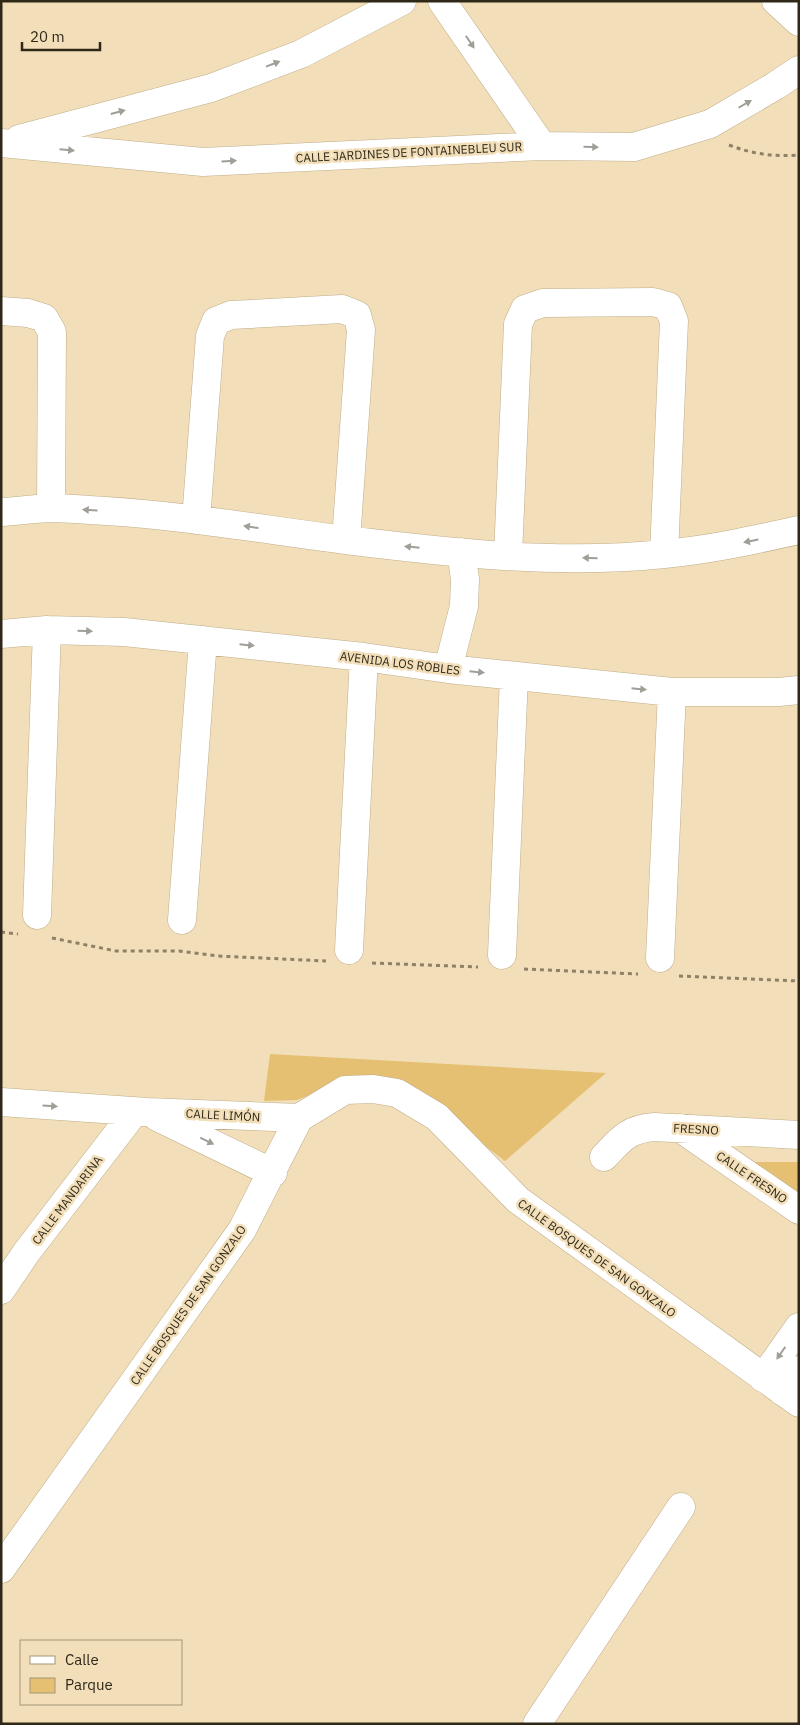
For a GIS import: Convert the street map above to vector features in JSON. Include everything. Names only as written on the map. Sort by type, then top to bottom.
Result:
[{"type":"street","points":[[2,144],[211,88],[301,54],[402,1]]},
{"type":"street","points":[[442,1],[542,146]]},
{"type":"street","points":[[776,1],[799,22]]},
{"type":"street","name":"CALLE JARDINES DE FONTAINEBLEU SUR","points":[[2,144],[203,162],[542,146],[634,147],[710,124],[799,70]]},
{"type":"street","points":[[508,556],[518,324],[525,310],[543,303],[652,302],[668,306],[674,321],[664,554]]},
{"type":"street","points":[[196,520],[210,336],[216,322],[231,315],[342,309],[357,314],[361,330],[346,540]]},
{"type":"street","points":[[1,311],[28,313],[44,318],[52,332],[51,508]]},
{"type":"street","points":[[1,512],[51,508],[125,512],[346,540],[461,552],[508,556],[594,558],[664,554],[750,541],[799,530]]},
{"type":"street","points":[[448,669],[464,606],[466,579],[461,552]]},
{"type":"street","points":[[36,929],[47,630]]},
{"type":"street","name":"AVENIDA LOS ROBLES","points":[[1,634],[47,630],[124,632],[364,657],[448,669],[672,692],[779,692],[799,690]]},
{"type":"street","points":[[182,920],[203,640]]},
{"type":"street","points":[[347,958],[364,657]]},
{"type":"street","points":[[503,964],[514,676]]},
{"type":"street","points":[[657,969],[672,692]]},
{"type":"street","name":"CALLE BOSQUES DE SAN GONZALO","points":[[1,1569],[242,1230],[299,1118],[345,1090],[373,1089],[397,1092],[437,1117],[518,1200],[781,1391]]},
{"type":"street","name":"CALLE LIMÓN","points":[[1,1102],[299,1118]]},
{"type":"street","name":"CALLE LIMÓN","points":[[141,1111],[272,1173]]},
{"type":"street","name":"CALLE MANDARINA","points":[[1,1290],[14,1252],[141,1111]]},
{"type":"street","name":"FRESNO","points":[[604,1157],[623,1136],[641,1128],[680,1128],[799,1135]]},
{"type":"street","name":"CALLE FRESNO","points":[[680,1128],[799,1210]]},
{"type":"street","points":[[781,1391],[799,1327]]},
{"type":"street","points":[[781,1391],[799,1370]]},
{"type":"street","points":[[537,1724],[681,1507]]},
{"type":"path","points":[[710,124],[719,138],[725,143],[744,151],[777,157],[799,155]]},
{"type":"path","points":[[1,932],[36,929],[116,952],[179,951],[218,956],[347,958],[657,969],[799,981]]},
{"type":"green space","points":[[270,1054],[606,1073],[505,1161],[415,1093],[348,1080],[297,1100],[264,1101]]},
{"type":"green space","points":[[748,1162],[799,1162],[799,1194]]}]
